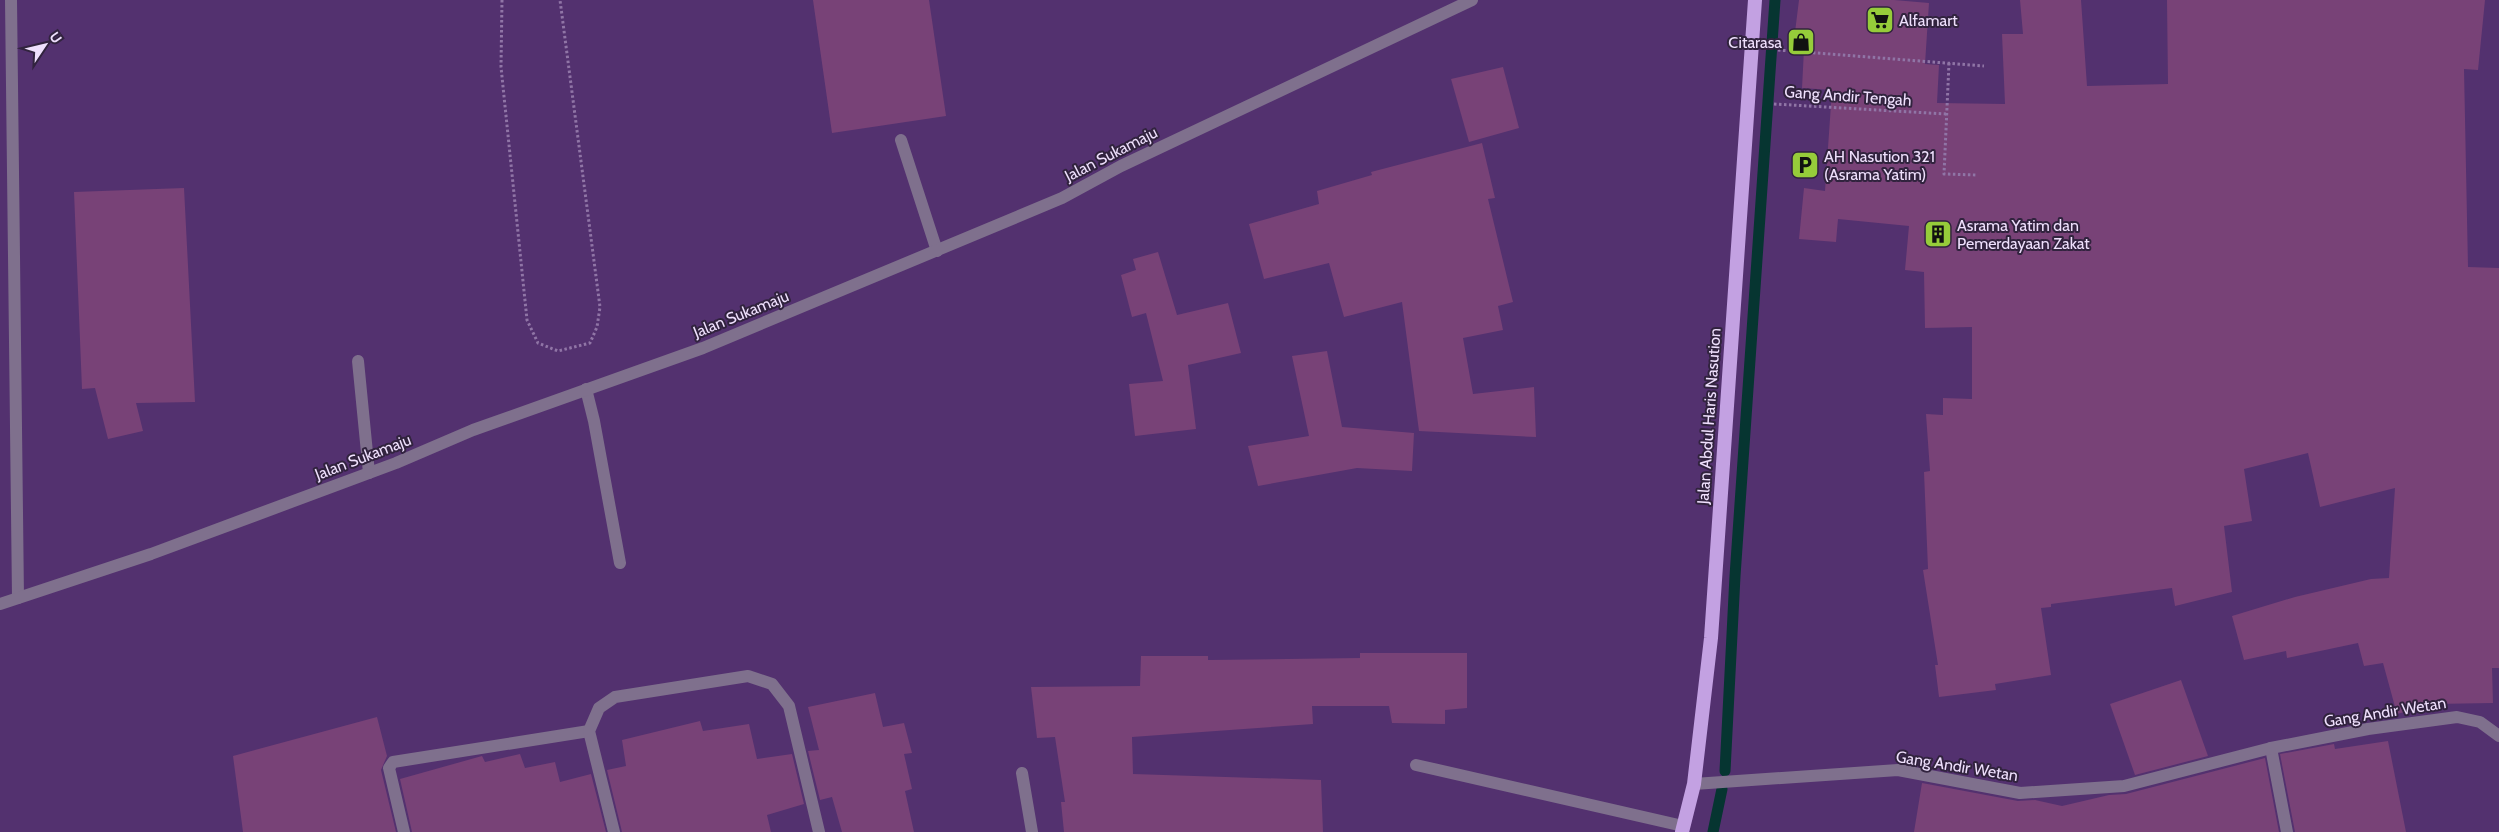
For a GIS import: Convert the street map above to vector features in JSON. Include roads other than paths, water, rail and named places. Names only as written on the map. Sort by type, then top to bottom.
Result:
[{"type":"highway","name":"Jalan Abdul Haris Nasution","points":[[1682,829],[1694,784],[1712,628],[1755,0]]},
{"type":"street","points":[[11,0],[18,598]]},
{"type":"street","name":"Jalan Sukamaju","points":[[0,604],[151,554],[369,473],[473,430],[703,348],[1062,198],[1138,158],[1472,0]]},
{"type":"street","points":[[901,140],[937,251]]},
{"type":"street","points":[[358,361],[369,473]]},
{"type":"street","points":[[586,389],[594,421],[620,563]]},
{"type":"street","points":[[614,832],[589,730],[599,708],[615,697],[748,676],[772,684],[789,706],[819,832]]},
{"type":"street","name":"Gang Andir Wetan","points":[[1694,784],[1898,770],[2020,793],[2115,787],[2271,748],[2368,729],[2457,717],[2480,722],[2499,736]]},
{"type":"street","points":[[404,832],[388,768],[393,762],[589,730]]},
{"type":"street","points":[[2271,748],[2287,832]]},
{"type":"street","points":[[1416,765],[1682,829]]},
{"type":"street","points":[[1022,773],[1032,832]]},
{"type":"waterway","points":[[1725,771],[1735,576],[1775,0]]},
{"type":"waterway","points":[[1713,832],[1722,789]]},
{"type":"place","name":"Alfamart","points":[[1880,20]]},
{"type":"place","name":"Citarasa","points":[[1801,42]]},
{"type":"place","name":"AH Nasution 321 (Asrama Yatim)","points":[[1805,165]]},
{"type":"place","name":"Asrama Yatim dan Pemerdayaan Zakat","points":[[1938,234]]}]
